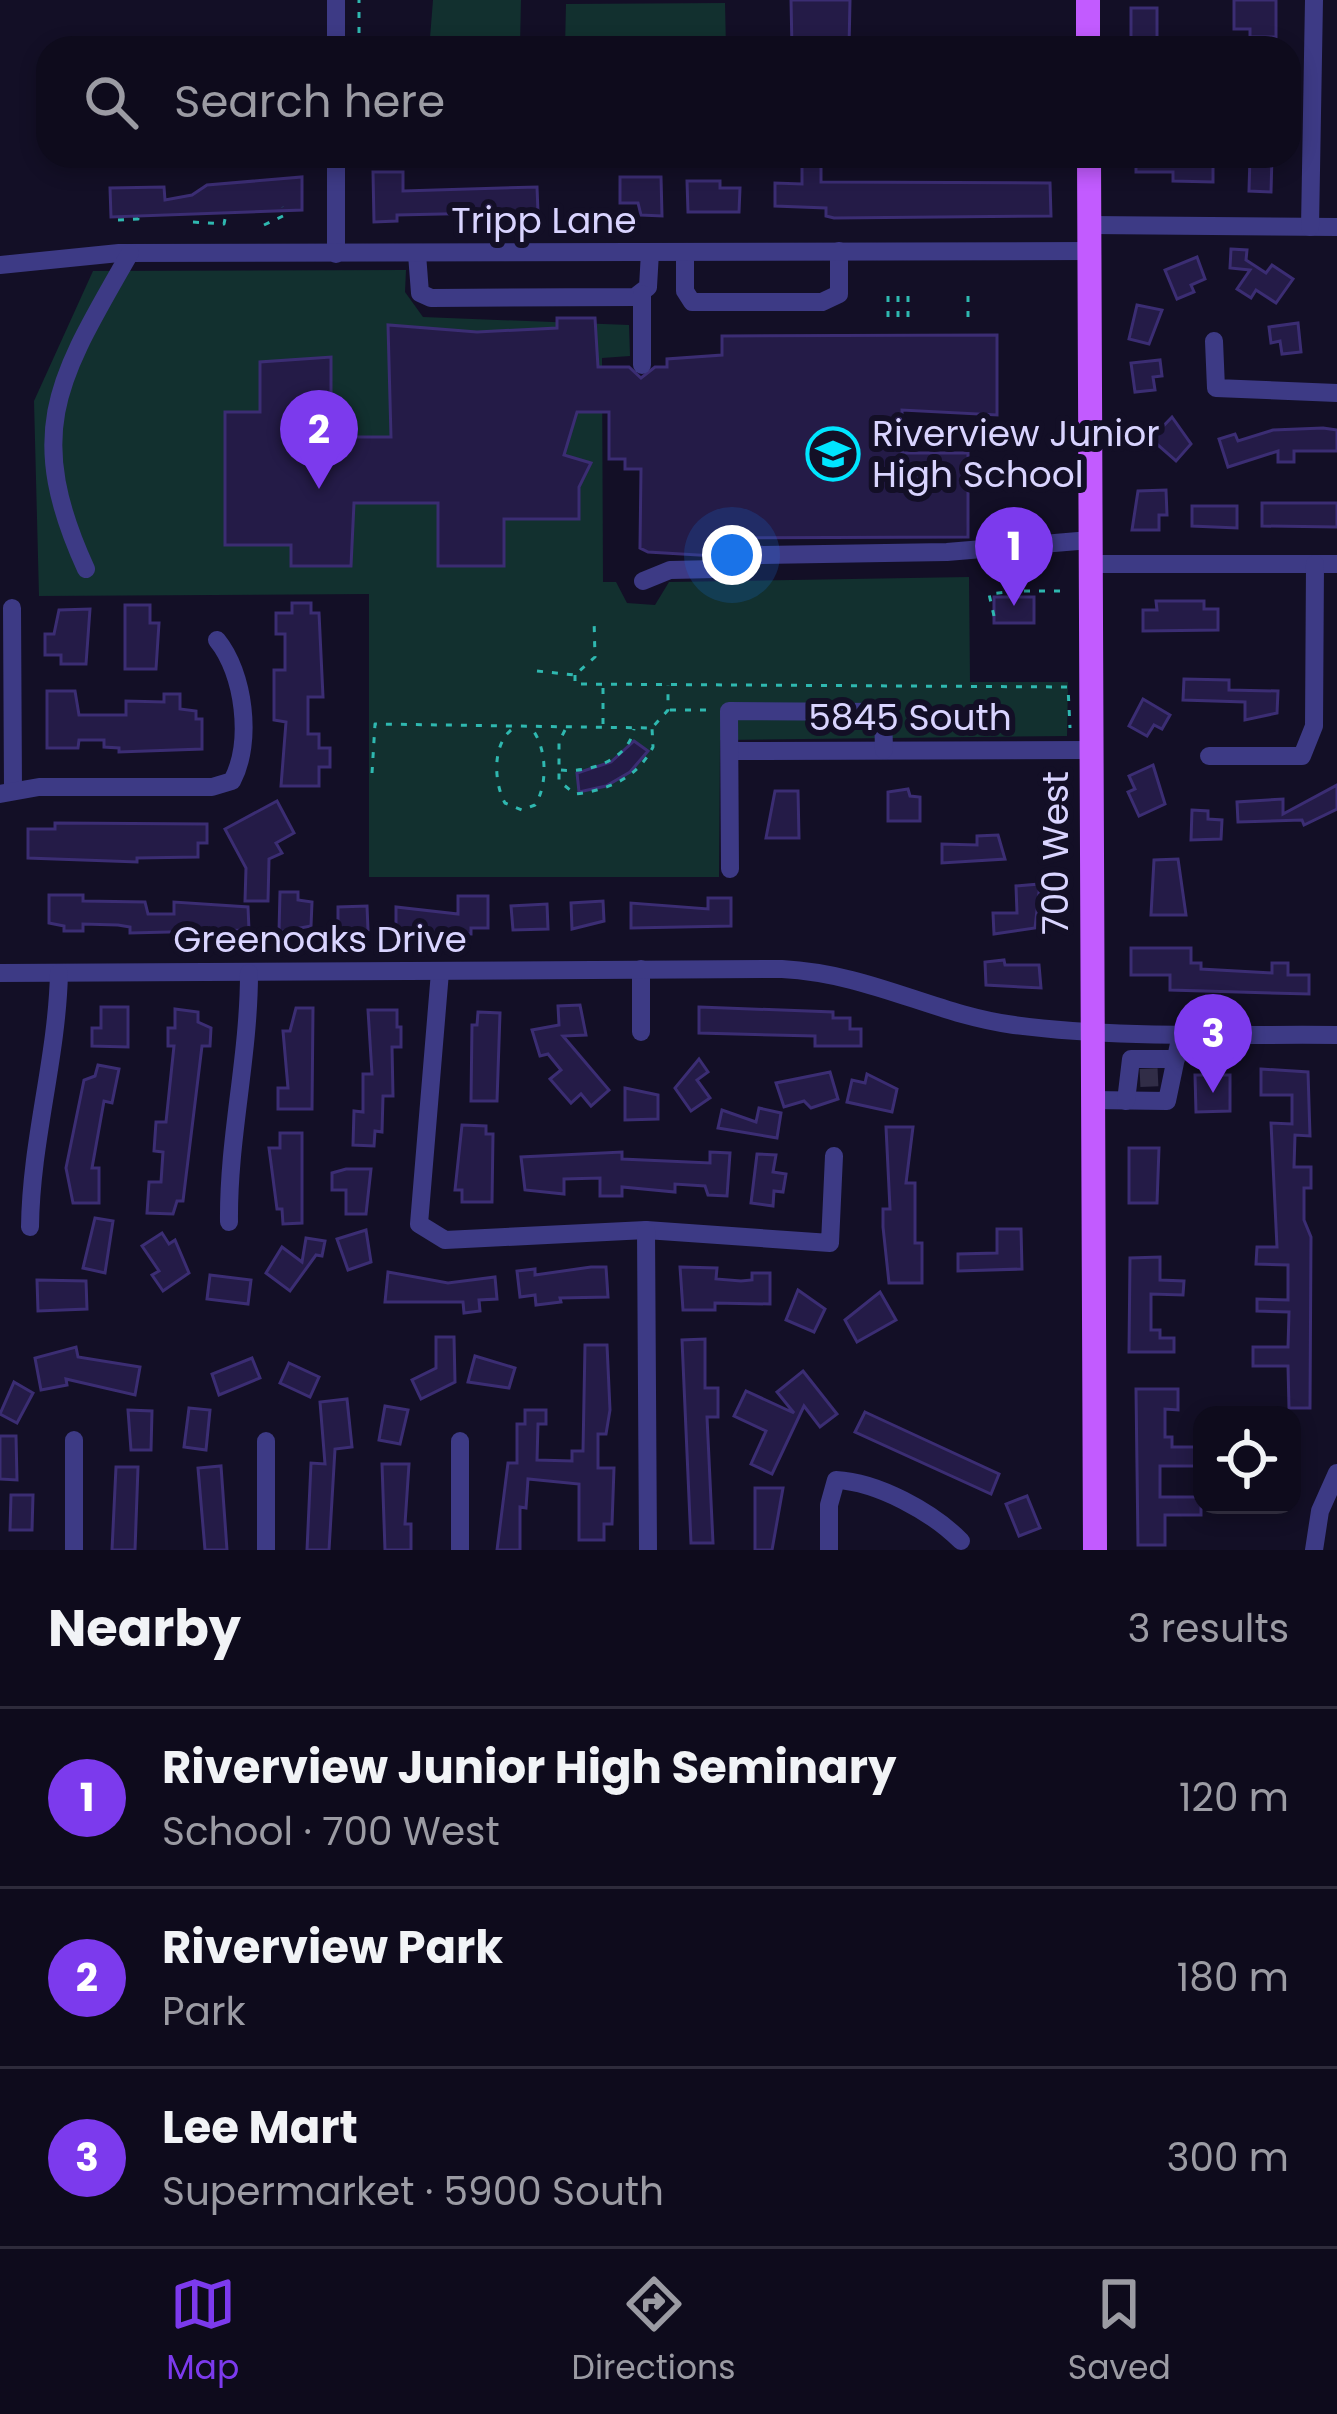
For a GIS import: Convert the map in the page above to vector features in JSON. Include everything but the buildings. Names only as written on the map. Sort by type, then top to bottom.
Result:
[{"type":"main road","points":[[1088,0],[1088,36]]},
{"type":"main road","name":"700 West","points":[[1088,168],[1090,552],[1081,742],[1092,1033],[1095,1550]]},
{"type":"street","points":[[336,36],[337,0]]},
{"type":"street","points":[[1310,227],[1314,0]]},
{"type":"street","points":[[1313,34],[1337,34]]},
{"type":"street","points":[[335,254],[336,168]]},
{"type":"street","points":[[1089,225],[1337,227]]},
{"type":"street","points":[[685,252],[685,291],[692,302],[822,302],[839,294],[839,251]]},
{"type":"street","name":"Tripp Lane","points":[[0,265],[130,253],[1089,251]]},
{"type":"street","points":[[642,365],[642,294],[648,287],[650,252]]},
{"type":"street","points":[[86,568],[61,500],[51,424],[70,362],[130,253]]},
{"type":"street","points":[[417,254],[424,298],[642,294]]},
{"type":"street","points":[[1214,341],[1216,388],[1337,393]]},
{"type":"street","points":[[643,581],[670,570],[716,569],[756,555],[1090,552],[1337,564]]},
{"type":"street","points":[[1210,757],[1302,757],[1309,750],[1314,726],[1315,564]]},
{"type":"street","points":[[12,608],[7,792],[212,787],[232,781],[240,756],[240,682],[232,658],[217,640]]},
{"type":"street","points":[[730,869],[730,712],[883,712],[884,750]]},
{"type":"street","name":"5845 South","points":[[730,751],[1081,742]]},
{"type":"street","points":[[641,969],[641,1032]]},
{"type":"street","name":"Greenoaks Drive","points":[[0,973],[817,971],[905,992],[980,1018],[1092,1033],[1337,1035]]},
{"type":"street","points":[[440,972],[418,1224],[429,1235],[445,1240],[646,1230],[830,1243],[834,1156]]},
{"type":"street","points":[[30,1227],[32,1159],[57,1038],[59,973]]},
{"type":"street","points":[[229,1222],[229,1156],[248,1043],[249,973]]},
{"type":"street","points":[[1092,1100],[1167,1101],[1180,1034]]},
{"type":"street","points":[[1126,1101],[1134,1077],[1131,1059],[1170,1071]]},
{"type":"street","points":[[646,1230],[648,1550]]},
{"type":"street","points":[[74,1440],[74,1550]]},
{"type":"street","points":[[266,1441],[266,1550]]},
{"type":"street","points":[[460,1441],[460,1550]]},
{"type":"street","points":[[1314,1550],[1320,1511],[1337,1473]]},
{"type":"street","points":[[829,1550],[829,1505],[836,1480],[881,1492],[934,1518],[961,1541]]},
{"type":"path","points":[[359,0],[359,36]]},
{"type":"path","points":[[264,225],[283,216],[282,207]]},
{"type":"path","points":[[118,220],[138,219],[136,212]]},
{"type":"path","points":[[194,222],[224,224],[225,219]]},
{"type":"path","points":[[888,296],[888,321]]},
{"type":"path","points":[[898,296],[898,321]]},
{"type":"path","points":[[908,296],[908,321]]},
{"type":"path","points":[[968,296],[968,321]]},
{"type":"path","points":[[1014,557],[1015,594]]},
{"type":"path","points":[[994,616],[989,595],[1068,591]]},
{"type":"path","points":[[537,671],[575,675],[595,658],[594,618]]},
{"type":"path","points":[[575,675],[575,684],[1068,687],[1081,742]]},
{"type":"path","points":[[542,781],[559,781],[575,794],[621,781],[651,752],[652,728],[668,710],[668,683]]},
{"type":"path","points":[[602,728],[604,684]]},
{"type":"path","points":[[668,710],[717,710]]},
{"type":"path","points":[[372,773],[375,724],[652,728]]},
{"type":"path","points":[[559,781],[559,742],[566,728]]},
{"type":"path","points":[[559,770],[606,763],[632,740],[634,728]]},
{"type":"path","points":[[513,729],[499,748],[501,797],[510,807],[527,809],[541,796],[542,781],[542,744],[532,729]]},
{"type":"green space","points":[[433,0],[521,0],[520,36],[430,36]]},
{"type":"green space","points":[[725,3],[726,36],[565,36],[566,4]]},
{"type":"green space","points":[[406,270],[405,292],[423,317],[629,325],[630,356],[602,358],[603,582],[616,582],[627,603],[655,605],[669,582],[969,577],[970,682],[1068,682],[1067,736],[720,740],[719,877],[369,877],[369,594],[39,596],[34,401],[93,271]]},
{"type":"tunnel","points":[[1140,1078],[1161,1077]]},
{"type":"place","name":"Riverview Junior High School","points":[[833,454]]},
{"type":"place","name":"Riverview Park","points":[[319,489]]},
{"type":"place","name":"Riverview Junior High Seminary","points":[[1014,606]]},
{"type":"place","name":"Lee Mart","points":[[1213,1093]]}]
